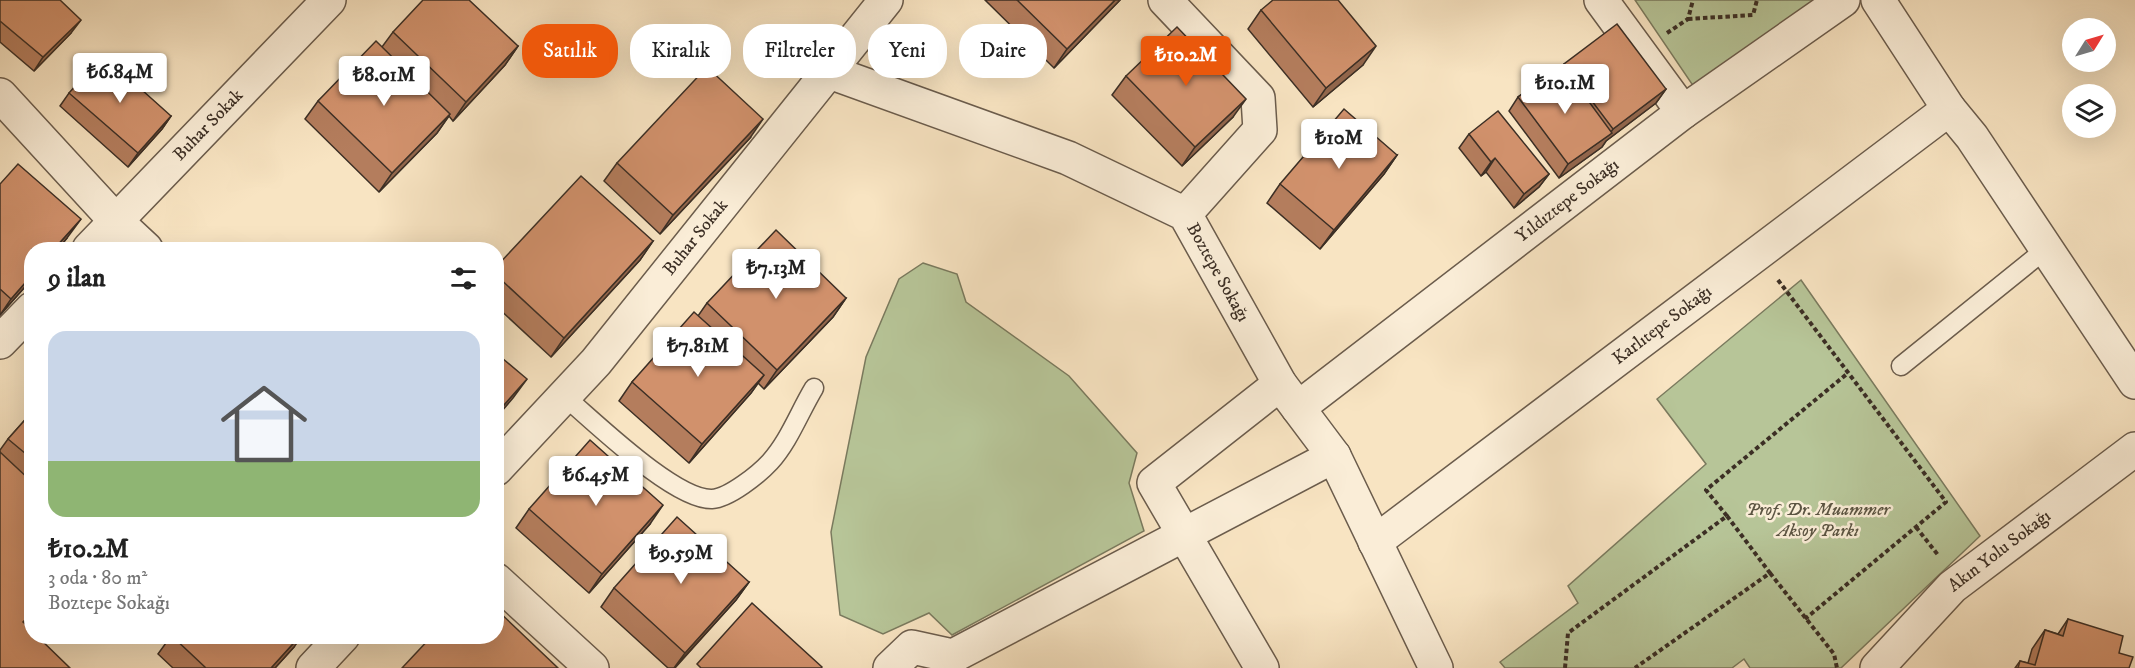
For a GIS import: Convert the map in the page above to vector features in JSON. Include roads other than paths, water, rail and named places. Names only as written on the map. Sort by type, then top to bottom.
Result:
[{"type":"street","name":"Buhar Sokak","points":[[96,242],[329,0]]},
{"type":"street","name":"Buhar Sokak","points":[[856,36],[886,0]]},
{"type":"street","points":[[1165,0],[1258,98],[1260,130],[1185,214]]},
{"type":"street","points":[[1601,0],[1683,112]]},
{"type":"street","name":"Yıldıztepe Sokağı","points":[[1185,534],[1154,483],[1289,396],[1683,112],[1844,0]]},
{"type":"street","points":[[1878,0],[1949,109],[1972,137],[2135,382]]},
{"type":"street","name":"Buhar Sokak","points":[[504,460],[596,362],[821,78]]},
{"type":"street","name":"Boztepe Sokağı","points":[[846,78],[1068,158],[1185,214],[1289,396],[1334,456],[1436,668]]},
{"type":"street","points":[[0,95],[116,221],[138,242]]},
{"type":"street","name":"Karlıtepe Sokağı","points":[[1375,542],[1949,109]]},
{"type":"street","points":[[0,342],[24,317]]},
{"type":"street","name":"Akın Yolu Sokağı","points":[[1877,668],[1952,587],[2135,449]]},
{"type":"street","points":[[890,668],[912,646],[953,656],[1334,456]]},
{"type":"street","points":[[1185,534],[1252,665]]},
{"type":"street","points":[[504,587],[592,668]]},
{"type":"street","points":[[313,668],[336,644]]},
{"type":"lane","points":[[1901,366],[2046,249]]},
{"type":"lane","points":[[564,396],[650,469],[689,493],[712,499],[728,494],[769,462],[796,424],[814,388]]},
{"type":"park label","name":"Prof. Dr. Muammer Aksoy Parkı","points":[[1818,520]]}]
